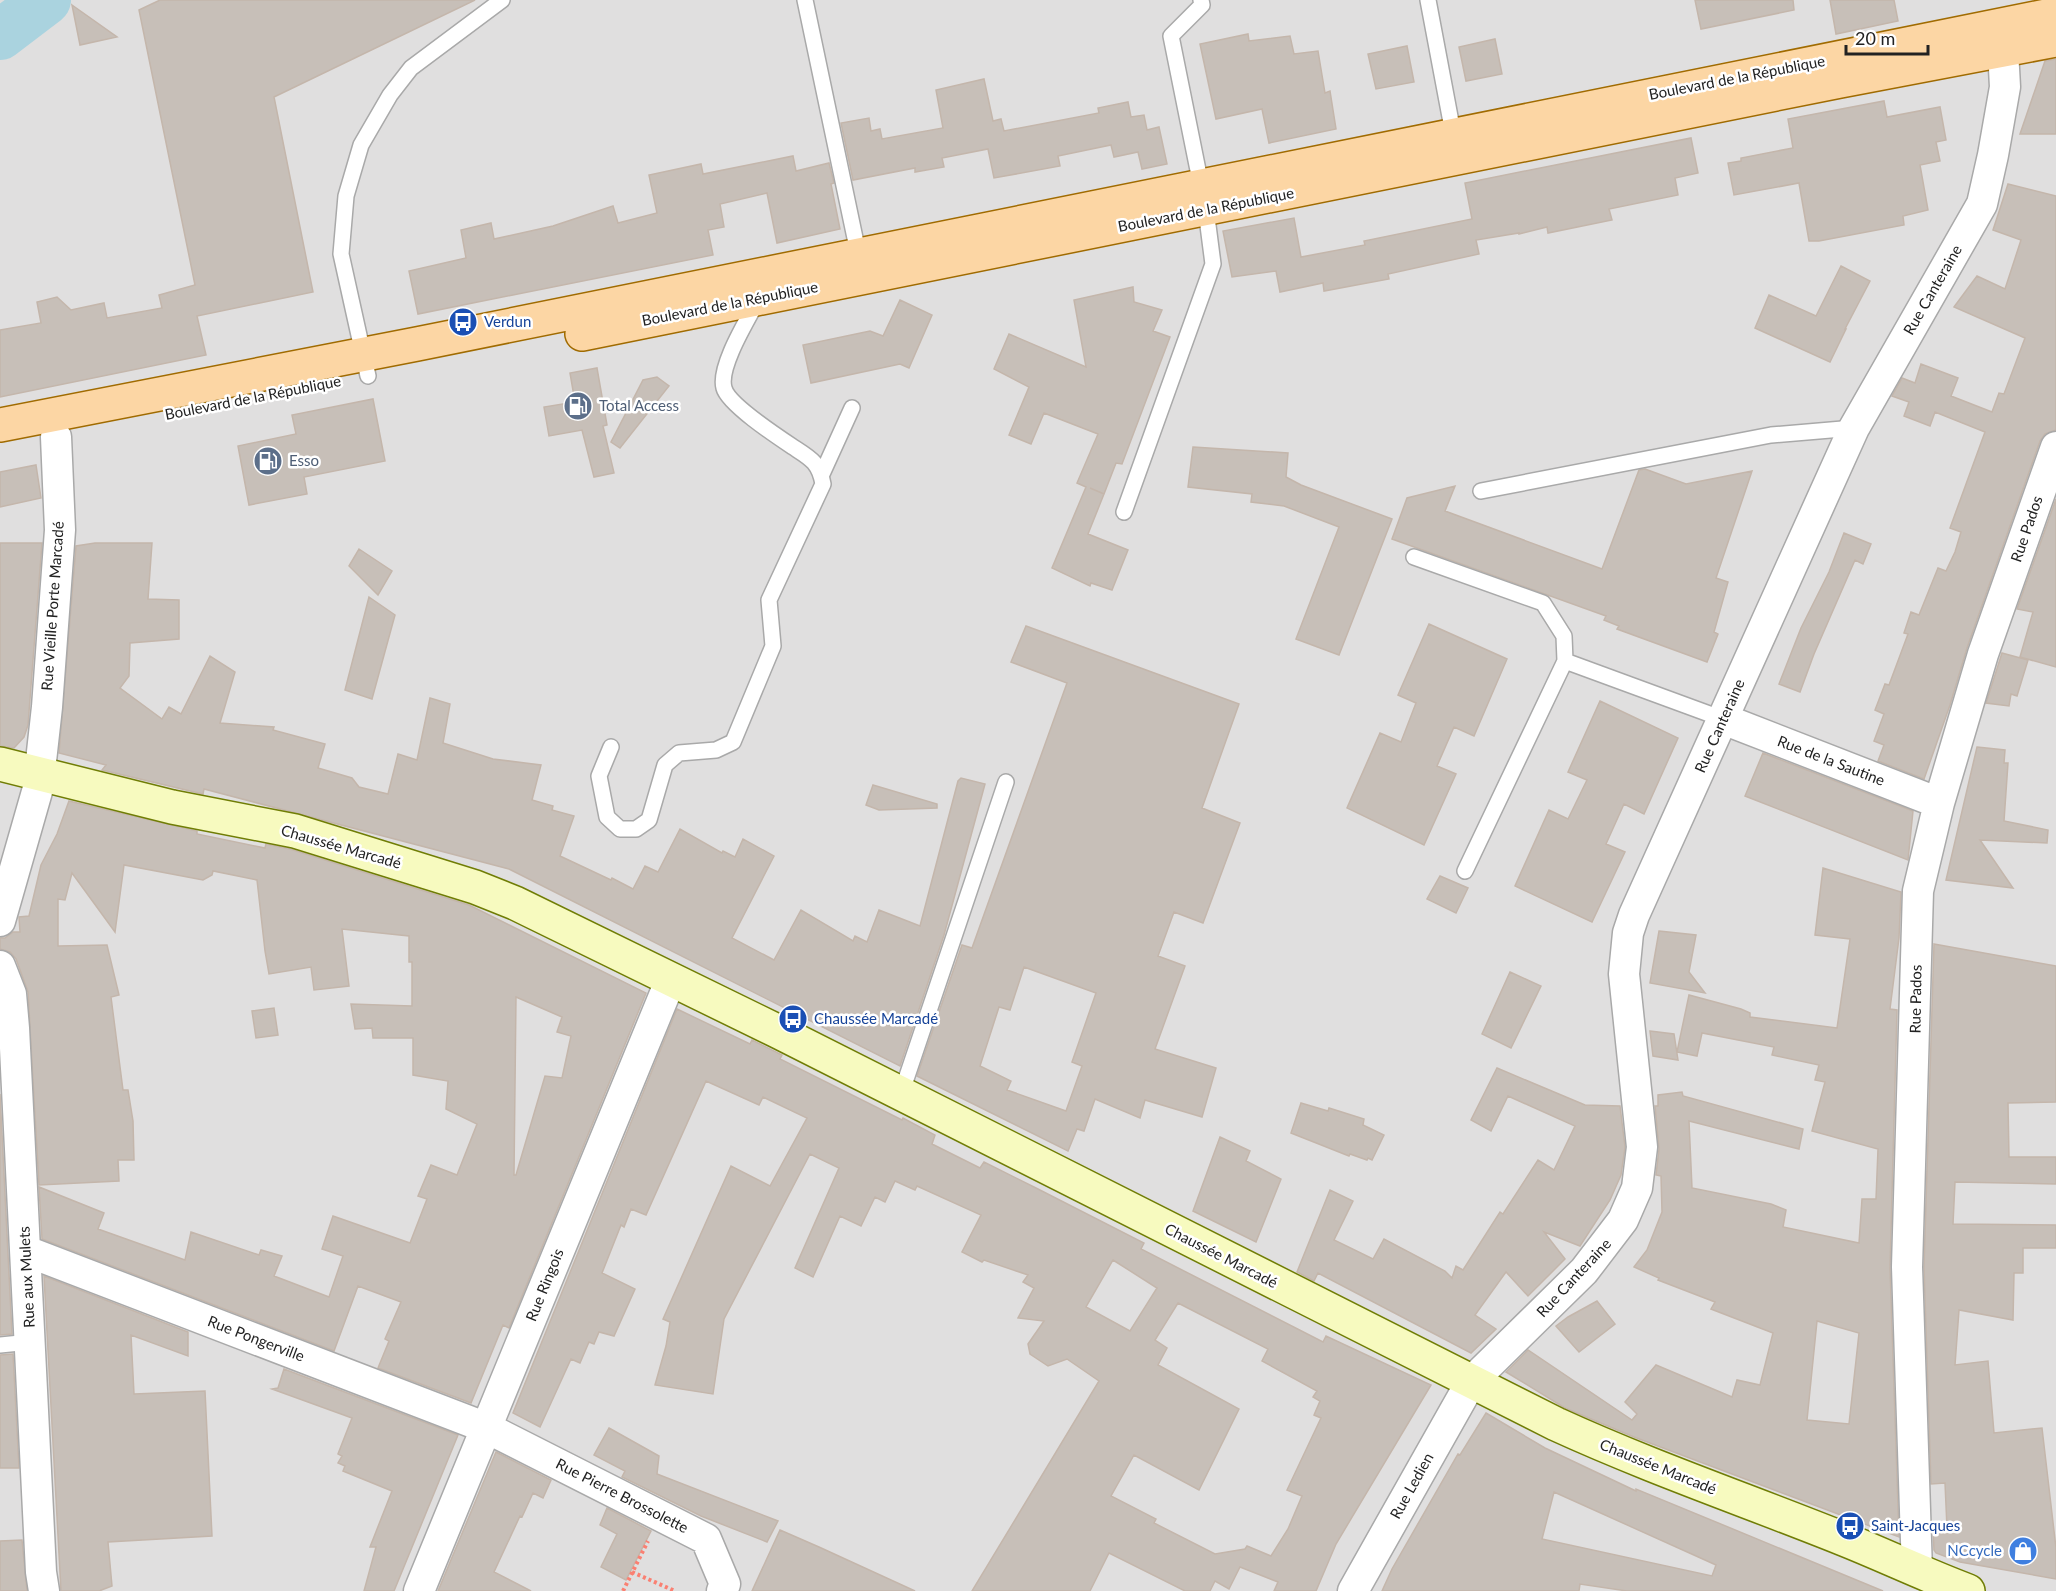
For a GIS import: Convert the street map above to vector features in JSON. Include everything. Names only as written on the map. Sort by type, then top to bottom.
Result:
[{"type":"main road","name":"Boulevard de la République","points":[[0,425],[759,298],[861,266],[1456,147],[2056,14]]},
{"type":"main road","name":"Boulevard de la République","points":[[1456,147],[2056,40]]},
{"type":"main road","name":"Boulevard de la République","points":[[0,447],[56,437],[784,270],[861,266]]},
{"type":"street","name":"Rue Canteraine","points":[[1471,1382],[1584,1271],[1623,1220],[1637,1188],[1642,1147],[1624,974],[1628,933],[1634,915],[1854,428],[1982,204],[1994,155],[2005,87],[2003,50]]},
{"type":"street","name":"Rue Vieille Porte Marcadé","points":[[0,921],[40,775],[60,530],[56,437]]},
{"type":"street","name":"Rue Pados","points":[[1928,1580],[1908,1245],[1918,891],[1939,803],[1983,654],[2056,447]]},
{"type":"street","name":"Rue de la Sautine","points":[[1723,720],[1939,803]]},
{"type":"street","name":"Chaussée Marcadé","points":[[0,764],[172,807],[295,831],[475,886],[671,979],[1471,1382],[1616,1451],[1842,1538],[1928,1580],[1968,1591]]},
{"type":"street","name":"Rue aux Mulets","points":[[0,966],[12,994],[41,1572],[45,1591]]},
{"type":"street","name":"Rue Ringois","points":[[419,1591],[671,979]]},
{"type":"street","name":"Rue Pongerville","points":[[26,1251],[487,1428]]},
{"type":"street","name":"Rue Ledien","points":[[1353,1591],[1471,1382]]},
{"type":"street","name":"Rue Pierre Brossolette","points":[[487,1428],[706,1539],[726,1584],[722,1591]]},
{"type":"lane","points":[[366,365],[340,254],[345,196],[361,145],[390,95],[411,68],[502,0]]},
{"type":"lane","points":[[805,0],[861,266]]},
{"type":"lane","points":[[1124,512],[1213,264],[1204,198],[1171,36],[1202,5],[1201,0]]},
{"type":"lane","points":[[1428,0],[1456,147]]},
{"type":"lane","points":[[611,747],[599,776],[607,817],[620,829],[636,829],[649,820],[665,765],[679,753],[716,750],[733,742],[773,646],[769,600],[823,484],[822,474],[816,462],[772,433],[727,396],[723,386],[735,344],[759,298],[784,270]]},
{"type":"lane","points":[[822,474],[852,408]]},
{"type":"lane","points":[[1481,491],[1772,435],[1854,428]]},
{"type":"lane","points":[[1414,557],[1543,603],[1564,636],[1565,661],[1464,871]]},
{"type":"lane","points":[[1565,661],[1723,720]]},
{"type":"lane","points":[[901,1094],[1006,782]]},
{"type":"lane","points":[[0,1345],[30,1342]]},
{"type":"path","points":[[623,1591],[660,1516]]},
{"type":"path","points":[[632,1572],[675,1591]]},
{"type":"shaded area","points":[[0,0],[2056,0],[2056,1591],[0,1591]]},
{"type":"building","points":[[160,0],[475,0],[274,97],[313,292],[197,316],[206,355],[0,397],[0,330],[41,323],[37,302],[57,297],[71,310],[104,303],[107,318],[162,308],[159,295],[195,285],[139,10]]},
{"type":"building","points":[[1695,0],[1793,0],[1794,10],[1701,29]]},
{"type":"building","points":[[1830,0],[1894,0],[1898,21],[1836,34]]},
{"type":"building","points":[[72,5],[117,37],[80,45]]},
{"type":"building","points":[[1248,34],[1249,41],[1290,36],[1294,54],[1318,51],[1325,93],[1330,91],[1336,129],[1269,143],[1262,109],[1216,119],[1200,44]]},
{"type":"building","points":[[1495,39],[1502,74],[1466,81],[1459,47]]},
{"type":"building","points":[[1407,46],[1414,82],[1376,89],[1368,54]]},
{"type":"building","points":[[2056,59],[2056,134],[2020,134],[2045,61]]},
{"type":"building","points":[[984,79],[993,121],[1001,119],[1004,131],[1099,113],[1098,108],[1128,102],[1131,117],[1144,115],[1147,130],[1159,127],[1167,164],[1142,169],[1138,152],[1114,157],[1111,145],[1058,156],[1060,166],[994,178],[988,149],[942,158],[944,167],[915,172],[915,168],[853,180],[841,123],[869,118],[871,131],[880,129],[882,139],[943,128],[936,90]]},
{"type":"building","points":[[1884,101],[1887,117],[1940,107],[1946,140],[1936,142],[1940,161],[1920,165],[1928,210],[1903,216],[1904,225],[1809,241],[1799,183],[1734,195],[1728,163],[1741,161],[1741,158],[1793,148],[1788,119]]},
{"type":"building","points":[[1691,138],[1698,173],[1675,178],[1678,195],[1609,209],[1612,220],[1548,233],[1547,227],[1519,234],[1476,240],[1479,254],[1388,274],[1389,279],[1324,291],[1323,283],[1280,292],[1276,271],[1232,277],[1223,231],[1294,218],[1301,257],[1365,245],[1364,241],[1472,219],[1465,183]]},
{"type":"building","points":[[793,156],[796,171],[829,163],[840,229],[777,243],[767,193],[720,204],[724,227],[708,230],[713,255],[418,314],[409,271],[466,258],[461,230],[491,223],[494,239],[553,226],[613,206],[618,223],[657,213],[649,175],[701,164],[703,174]]},
{"type":"building","points":[[2008,184],[2056,196],[2056,430],[2045,434],[2040,441],[1967,648],[1924,779],[1878,761],[1884,745],[1874,741],[1884,714],[1875,710],[1885,684],[1889,685],[1908,634],[1904,633],[1911,612],[1919,615],[1938,568],[1946,571],[1955,552],[1961,532],[1950,528],[1985,432],[1935,412],[1930,426],[1904,416],[1909,402],[1892,396],[1902,378],[1915,383],[1921,364],[1958,378],[1951,396],[1992,412],[1999,393],[2004,394],[2025,338],[1954,307],[1977,276],[2005,289],[2021,240],[1993,230]]},
{"type":"building","points":[[1841,266],[1870,281],[1830,362],[1755,328],[1769,295],[1816,316]]},
{"type":"building","points":[[1133,287],[1134,302],[1162,310],[1153,331],[1170,337],[1122,464],[1116,463],[1088,534],[1128,550],[1112,590],[1091,583],[1090,586],[1052,568],[1086,487],[1077,483],[1098,434],[1044,413],[1031,444],[1009,435],[1029,387],[994,369],[1009,334],[1086,367],[1074,300]]},
{"type":"building","points":[[900,300],[932,315],[909,368],[900,364],[811,383],[803,345],[870,331],[883,336]]},
{"type":"building","points":[[597,368],[607,425],[603,426],[614,473],[594,477],[582,430],[549,436],[544,407],[575,402],[570,373]]},
{"type":"building","points":[[657,377],[669,386],[620,448],[611,442],[643,380]]},
{"type":"building","points":[[373,399],[385,461],[304,477],[307,494],[249,505],[238,446],[296,434],[292,415]]},
{"type":"building","points":[[1193,447],[1288,453],[1286,477],[1301,485],[1392,519],[1339,655],[1296,639],[1339,527],[1284,506],[1251,502],[1252,494],[1188,487]]},
{"type":"building","points":[[36,465],[41,498],[0,507],[0,472]]},
{"type":"building","points":[[1645,469],[1686,484],[1752,471],[1716,578],[1728,582],[1714,632],[1718,634],[1707,662],[1617,629],[1619,626],[1604,620],[1606,616],[1392,539],[1407,498],[1455,486],[1445,511],[1602,569],[1639,470]]},
{"type":"building","points":[[2056,499],[2056,667],[2020,657],[2033,612],[2017,609]]},
{"type":"building","points":[[1844,533],[1871,544],[1863,564],[1855,560],[1800,692],[1779,684],[1801,628],[1829,572]]},
{"type":"building","points":[[0,543],[42,543],[28,725],[24,737],[14,748],[0,746]]},
{"type":"building","points":[[95,543],[152,543],[148,599],[179,600],[179,639],[130,643],[129,676],[120,688],[162,719],[169,707],[181,714],[210,656],[235,672],[220,723],[274,727],[273,730],[325,744],[318,768],[352,778],[359,787],[388,794],[398,754],[417,760],[430,698],[450,704],[443,743],[493,759],[541,765],[532,800],[553,806],[552,810],[574,816],[560,856],[611,880],[612,878],[633,889],[645,866],[658,872],[680,829],[722,853],[723,851],[735,857],[743,839],[774,856],[732,938],[774,960],[801,910],[853,941],[855,936],[867,942],[879,910],[920,926],[958,781],[961,778],[985,784],[944,935],[900,1066],[509,869],[204,789],[203,794],[102,770],[106,765],[59,753],[76,546]]},
{"type":"building","points":[[359,549],[392,571],[378,595],[349,566]]},
{"type":"building","points":[[369,597],[395,615],[372,699],[345,690]]},
{"type":"building","points":[[1429,624],[1507,659],[1474,736],[1454,727],[1437,766],[1456,774],[1424,845],[1347,808],[1380,733],[1401,742],[1416,703],[1398,695]]},
{"type":"building","points":[[1026,626],[1239,704],[1202,808],[1240,823],[1203,923],[1174,912],[1158,956],[1185,966],[1155,1049],[1216,1068],[1202,1117],[1145,1100],[1140,1118],[1095,1099],[1084,1131],[1077,1129],[1068,1151],[917,1076],[962,945],[972,948],[1067,683],[1011,662]],"holes":[[[1024,967],[1096,993],[1072,1062],[1082,1066],[1066,1111],[1007,1090],[1011,1081],[980,1066],[999,1007],[1010,1010]]]},
{"type":"building","points":[[2002,653],[2028,660],[2017,696],[2011,694],[2009,706],[1986,703]]},
{"type":"building","points":[[1600,701],[1678,738],[1644,814],[1624,804],[1606,844],[1625,852],[1592,922],[1515,886],[1549,810],[1568,819],[1587,780],[1568,772]]},
{"type":"building","points":[[1977,747],[2005,750],[2004,763],[2008,763],[2004,821],[2048,830],[2047,843],[1980,840],[2013,888],[1946,880]]},
{"type":"building","points":[[1763,753],[1913,811],[1908,860],[1745,796]]},
{"type":"building","points":[[873,785],[937,804],[937,808],[879,810],[866,805]]},
{"type":"building","points":[[69,801],[197,831],[197,834],[265,848],[266,844],[290,849],[469,905],[646,993],[509,1328],[503,1325],[471,1403],[378,1368],[389,1341],[385,1339],[401,1302],[358,1286],[334,1351],[42,1239],[39,1187],[104,1213],[98,1229],[185,1260],[191,1232],[259,1255],[261,1250],[282,1256],[274,1276],[329,1297],[343,1256],[322,1249],[333,1216],[410,1243],[427,1199],[418,1196],[431,1165],[457,1175],[477,1124],[446,1109],[448,1081],[413,1075],[413,1038],[373,1038],[372,1028],[355,1029],[351,1004],[412,1006],[412,962],[409,962],[409,936],[342,929],[349,986],[314,990],[311,967],[269,974],[257,880],[213,871],[212,875],[203,880],[124,865],[115,932],[72,873],[65,900],[58,899],[58,946],[107,945],[119,995],[111,997],[123,1090],[128,1090],[133,1121],[134,1160],[118,1160],[119,1181],[39,1185],[28,992],[16,959],[10,952],[0,949],[0,938],[5,938],[13,932],[20,932],[19,917],[29,916],[41,865],[57,834]],"holes":[[[516,997],[562,1017],[557,1032],[571,1036],[562,1078],[545,1076],[516,1175],[514,1175]]]},
{"type":"building","points":[[1823,868],[1901,892],[1899,938],[1890,1009],[1897,1010],[1890,1268],[1899,1537],[1634,1437],[1565,1408],[1506,1372],[1528,1350],[1632,1420],[1637,1414],[1625,1402],[1656,1365],[1732,1397],[1737,1380],[1760,1385],[1773,1333],[1711,1309],[1715,1302],[1658,1280],[1659,1278],[1634,1267],[1647,1250],[1662,1212],[1661,1176],[1656,1175],[1659,1149],[1655,1106],[1658,1106],[1658,1095],[1682,1092],[1683,1096],[1803,1129],[1799,1149],[1689,1121],[1692,1188],[1771,1204],[1786,1210],[1783,1227],[1859,1243],[1862,1199],[1876,1199],[1878,1149],[1812,1131],[1825,1082],[1815,1080],[1819,1065],[1772,1055],[1774,1047],[1702,1033],[1697,1056],[1677,1052],[1689,995],[1741,1009],[1750,1013],[1750,1017],[1837,1028],[1850,939],[1815,935]],"holes":[[[1817,1321],[1859,1333],[1849,1424],[1807,1420]]]},
{"type":"building","points":[[1440,876],[1468,888],[1456,913],[1427,899]]},
{"type":"building","points":[[1659,931],[1696,935],[1689,972],[1705,993],[1650,983]]},
{"type":"building","points":[[1934,944],[2056,966],[2056,1102],[2008,1103],[2009,1157],[2056,1157],[2056,1184],[1955,1182],[1953,1224],[2056,1225],[2056,1248],[2023,1248],[2023,1273],[2014,1273],[2013,1320],[1959,1310],[1955,1365],[1988,1361],[1994,1433],[2042,1428],[2056,1548],[2056,1579],[1960,1562],[1936,1553],[1934,1550],[1933,1528],[1947,1528],[1945,1483],[1931,1484],[1924,1267]]},
{"type":"building","points":[[1510,972],[1541,986],[1511,1048],[1482,1034]]},
{"type":"building","points":[[274,1008],[278,1035],[256,1038],[252,1011]]},
{"type":"building","points":[[677,1009],[750,1044],[752,1040],[782,1055],[780,1059],[935,1135],[932,1144],[980,1168],[984,1162],[1036,1188],[1144,1243],[1141,1249],[1323,1342],[1326,1336],[1431,1385],[1336,1544],[1316,1591],[1274,1591],[1278,1582],[1240,1567],[1229,1589],[1215,1581],[1210,1591],[1185,1591],[1109,1553],[1090,1591],[972,1591],[1099,1381],[1067,1359],[1048,1366],[1030,1354],[1028,1344],[1044,1321],[1018,1318],[1034,1288],[1023,1282],[1028,1275],[984,1260],[982,1262],[962,1252],[981,1215],[917,1186],[915,1190],[895,1181],[885,1202],[875,1197],[861,1226],[840,1216],[813,1277],[795,1268],[839,1168],[810,1154],[724,1319],[713,1394],[655,1385],[670,1322],[663,1319],[731,1166],[770,1186],[807,1118],[763,1097],[759,1105],[706,1081],[646,1215],[631,1209],[624,1227],[621,1225],[602,1273],[635,1289],[614,1336],[599,1332],[594,1344],[589,1342],[580,1363],[571,1359],[540,1427],[513,1413]],"holes":[[[1113,1260],[1157,1288],[1130,1331],[1086,1307]],[[1178,1303],[1268,1349],[1262,1361],[1317,1391],[1313,1397],[1320,1401],[1314,1415],[1321,1418],[1287,1490],[1302,1496],[1288,1529],[1271,1556],[1247,1546],[1245,1549],[1215,1554],[1154,1523],[1156,1519],[1111,1496],[1134,1455],[1199,1490],[1239,1409],[1158,1365],[1167,1348],[1155,1340]]]},
{"type":"building","points":[[1650,1031],[1674,1034],[1678,1060],[1653,1056]]},
{"type":"building","points":[[1497,1068],[1585,1105],[1620,1106],[1625,1147],[1621,1175],[1610,1200],[1580,1246],[1544,1232],[1565,1259],[1528,1296],[1506,1272],[1475,1315],[1496,1329],[1471,1353],[1318,1273],[1314,1281],[1297,1272],[1330,1190],[1353,1201],[1334,1240],[1373,1259],[1384,1239],[1445,1271],[1452,1278],[1456,1266],[1463,1270],[1500,1212],[1503,1214],[1538,1160],[1554,1170],[1575,1126],[1508,1096],[1491,1131],[1471,1120]]},
{"type":"building","points":[[0,1094],[12,1334],[0,1335]]},
{"type":"building","points":[[1301,1103],[1328,1111],[1329,1108],[1364,1119],[1363,1125],[1384,1135],[1372,1160],[1350,1154],[1349,1156],[1291,1133]]},
{"type":"building","points":[[1220,1137],[1250,1151],[1246,1161],[1281,1179],[1256,1242],[1193,1211]]},
{"type":"building","points":[[44,1276],[188,1332],[188,1356],[131,1335],[134,1394],[205,1391],[212,1536],[108,1542],[112,1586],[99,1591],[61,1591]]},
{"type":"building","points":[[1597,1301],[1615,1324],[1579,1352],[1556,1326]]},
{"type":"building","points":[[13,1354],[19,1468],[0,1468],[0,1355]]},
{"type":"building","points":[[284,1369],[458,1435],[394,1591],[364,1591],[376,1547],[370,1547],[392,1491],[343,1471],[345,1466],[338,1463],[342,1456],[338,1454],[352,1418],[272,1389],[278,1388]]},
{"type":"building","points":[[1486,1413],[1545,1448],[1636,1491],[1636,1489],[1883,1591],[1627,1591],[1580,1584],[1579,1591],[1382,1591],[1392,1569],[1458,1454],[1460,1455]],"holes":[[[1554,1492],[1716,1565],[1712,1576],[1542,1539]]]},
{"type":"building","points":[[609,1428],[659,1456],[657,1474],[778,1521],[767,1542],[701,1516],[622,1477],[625,1471],[594,1455]]},
{"type":"building","points":[[496,1452],[551,1480],[543,1498],[533,1493],[494,1572],[531,1591],[438,1591]]},
{"type":"building","points":[[607,1508],[651,1531],[626,1580],[601,1567],[617,1534],[600,1525]]},
{"type":"building","points":[[780,1530],[819,1547],[915,1591],[752,1591]]},
{"type":"building","points":[[22,1540],[27,1591],[0,1591],[0,1541]]},
{"type":"waterway","points":[[0,35],[46,0]]},
{"type":"place","name":"Verdun","points":[[463,322]]},
{"type":"place","name":"Total Access","points":[[578,406]]},
{"type":"place","name":"Esso","points":[[268,461]]},
{"type":"place","name":"Chaussée Marcadé","points":[[793,1019]]},
{"type":"place","name":"Saint-Jacques","points":[[1850,1526]]},
{"type":"place","name":"NCcycle","points":[[2023,1551]]}]
